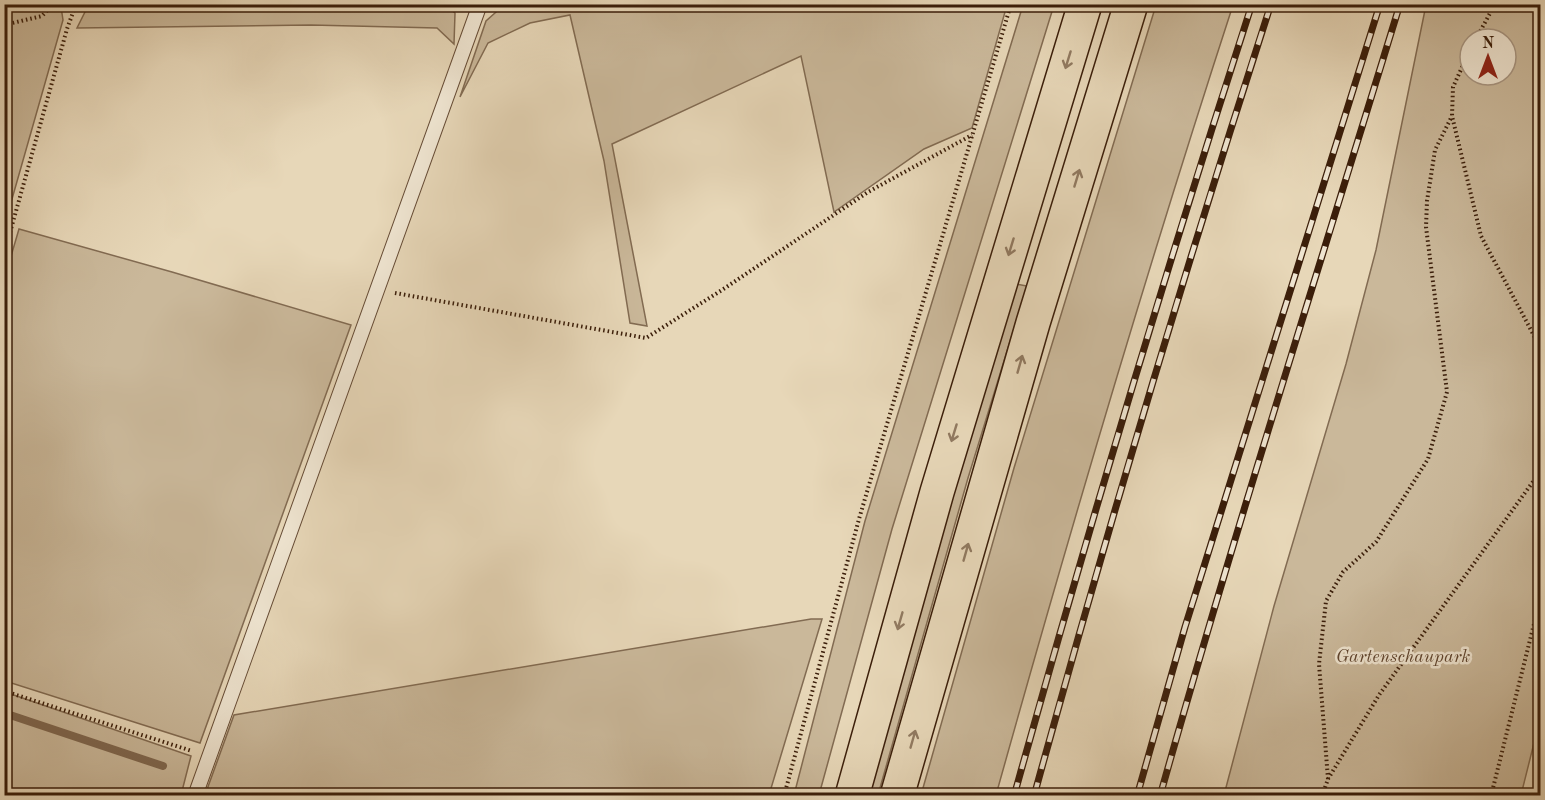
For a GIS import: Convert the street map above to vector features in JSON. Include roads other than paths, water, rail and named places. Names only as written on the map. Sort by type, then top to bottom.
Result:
[{"type":"highway","points":[[852,795],[940,481],[1085,4]]},
{"type":"highway","points":[[897,795],[1033,323],[1131,4]]},
{"type":"lane","points":[[195,795],[480,4]]},
{"type":"waterway","points":[[4,713],[163,766]]},
{"type":"railway","points":[[1014,796],[1129,398],[1252,4]]},
{"type":"railway","points":[[1034,796],[1148,398],[1271,4]]},
{"type":"railway","points":[[1137,796],[1185,627],[1380,4]]},
{"type":"railway","points":[[1160,796],[1248,498],[1400,4]]},
{"type":"park label","name":"Gartenschaupark","points":[[1403,657]]}]
